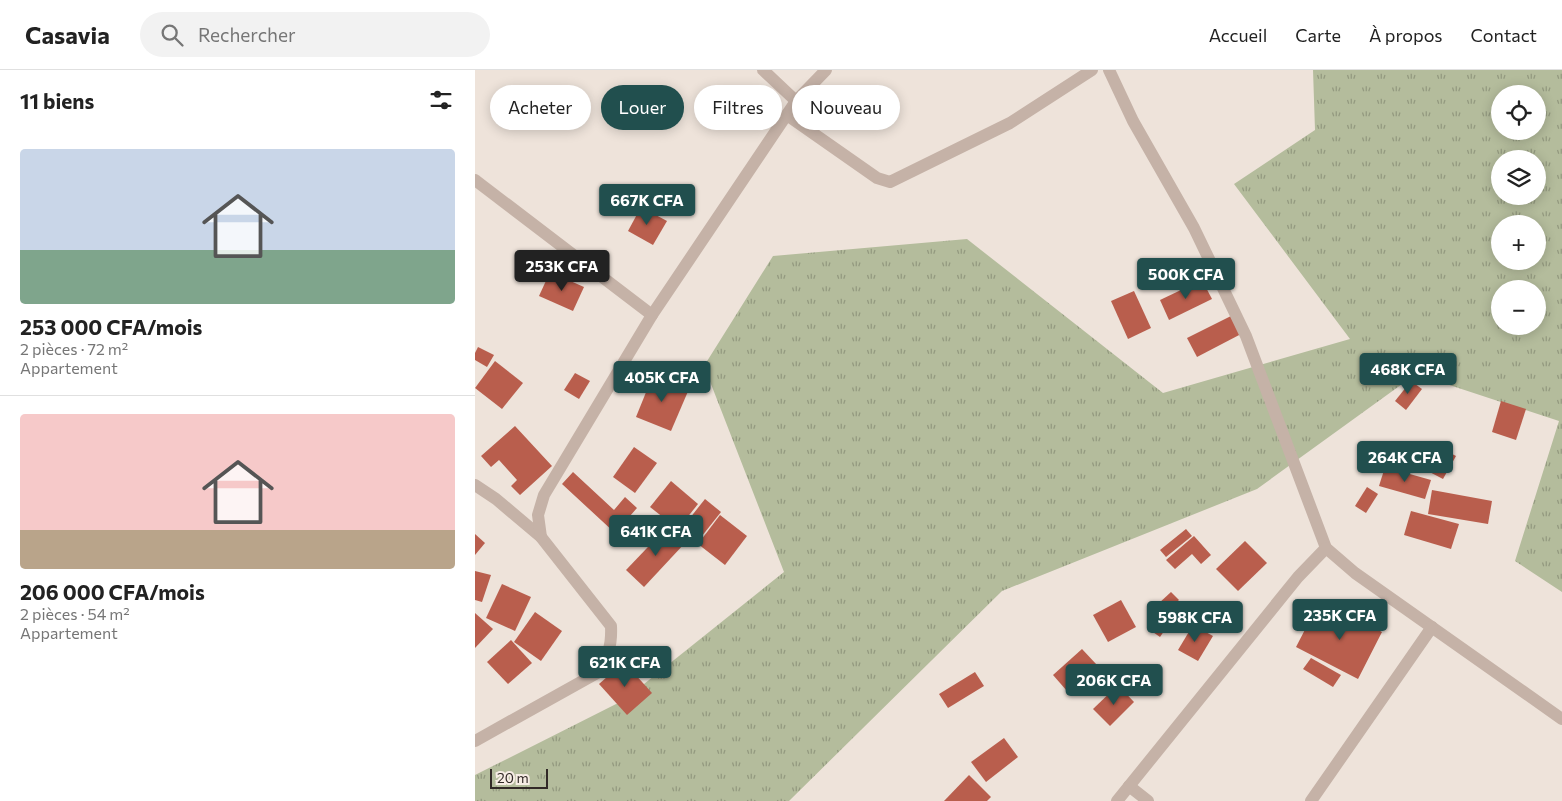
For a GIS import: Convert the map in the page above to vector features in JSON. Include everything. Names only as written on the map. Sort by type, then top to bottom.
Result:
[{"type":"street","points":[[763,70],[792,97]]},
{"type":"street","points":[[811,85],[826,70]]},
{"type":"street","points":[[787,115],[877,178],[890,182],[1010,123],[1092,70]]},
{"type":"street","points":[[1109,70],[1133,121],[1194,228],[1246,336],[1326,548],[1355,573],[1562,719]]},
{"type":"street","points":[[541,538],[538,515],[544,494],[652,314],[792,107]]},
{"type":"street","points":[[475,180],[652,314]]},
{"type":"street","points":[[475,485],[496,499],[541,538],[611,626],[612,640],[608,656],[597,673],[475,741]]},
{"type":"street","points":[[1117,801],[1298,577],[1326,548]]},
{"type":"street","points":[[1311,801],[1431,627]]},
{"type":"street","points":[[1129,786],[1148,801]]},
{"type":"green space","points":[[1313,70],[1562,70],[1562,592],[1515,561],[1559,421],[1416,374],[1257,489],[1002,591],[789,801],[475,801],[475,775],[624,700],[784,572],[704,366],[773,256],[967,239],[1163,393],[1350,339],[1234,184],[1315,130]]},
{"type":"building","points":[[641,207],[667,221],[653,245],[628,231]]},
{"type":"building","points":[[550,272],[584,287],[573,311],[539,296]]},
{"type":"building","points":[[1202,280],[1212,299],[1169,320],[1160,300]]},
{"type":"building","points":[[1134,291],[1151,328],[1128,339],[1111,301]]},
{"type":"building","points":[[1233,315],[1243,333],[1197,357],[1187,338]]},
{"type":"building","points":[[478,347],[494,355],[487,367],[475,360],[475,353]]},
{"type":"building","points":[[495,361],[523,383],[502,409],[475,388]]},
{"type":"building","points":[[575,373],[590,381],[579,399],[564,390]]},
{"type":"building","points":[[653,375],[689,389],[671,431],[636,417]]},
{"type":"building","points":[[1411,381],[1422,389],[1406,410],[1395,401]]},
{"type":"building","points":[[1501,401],[1526,409],[1516,440],[1492,432]]},
{"type":"building","points":[[515,426],[552,466],[520,495],[511,486],[517,480],[499,460],[491,467],[481,456]]},
{"type":"building","points":[[1431,443],[1456,456],[1443,479],[1418,466]]},
{"type":"building","points":[[634,447],[657,463],[635,493],[613,477]]},
{"type":"building","points":[[1385,467],[1431,480],[1425,499],[1379,486]]},
{"type":"building","points":[[573,472],[614,510],[625,497],[637,508],[615,533],[562,484]]},
{"type":"building","points":[[671,481],[698,504],[678,529],[650,507]]},
{"type":"building","points":[[1367,487],[1378,494],[1366,513],[1355,506]]},
{"type":"building","points":[[1432,490],[1492,501],[1488,524],[1428,514]]},
{"type":"building","points":[[705,499],[721,512],[694,546],[678,533]]},
{"type":"building","points":[[1411,511],[1459,524],[1451,549],[1404,535]]},
{"type":"building","points":[[720,515],[747,536],[725,565],[698,544]]},
{"type":"building","points":[[668,526],[685,543],[644,587],[626,570]]},
{"type":"building","points":[[1186,529],[1192,536],[1166,557],[1160,550]]},
{"type":"building","points":[[475,534],[485,543],[475,555]]},
{"type":"building","points":[[1194,536],[1211,555],[1201,564],[1192,554],[1175,569],[1166,560]]},
{"type":"building","points":[[1245,541],[1267,563],[1238,591],[1216,569]]},
{"type":"building","points":[[475,571],[491,575],[482,602],[475,600]]},
{"type":"building","points":[[502,584],[531,597],[515,631],[486,618]]},
{"type":"building","points":[[1171,592],[1179,600],[1166,612],[1158,604]]},
{"type":"building","points":[[1121,600],[1136,627],[1108,642],[1093,615]]},
{"type":"building","points":[[1327,604],[1382,632],[1358,679],[1296,647],[1311,618],[1319,621]]},
{"type":"building","points":[[535,612],[562,631],[541,661],[514,642]]},
{"type":"building","points":[[475,613],[493,629],[475,648]]},
{"type":"building","points":[[1156,615],[1169,624],[1160,637],[1147,628]]},
{"type":"building","points":[[1193,625],[1213,636],[1198,661],[1178,650]]},
{"type":"building","points":[[511,640],[532,663],[508,684],[487,662]]},
{"type":"building","points":[[1082,649],[1097,665],[1067,691],[1053,675]]},
{"type":"building","points":[[1311,658],[1341,675],[1333,687],[1303,669]]},
{"type":"building","points":[[624,662],[652,693],[627,715],[599,684]]},
{"type":"building","points":[[975,672],[984,686],[948,708],[939,694]]},
{"type":"building","points":[[1118,685],[1134,702],[1110,726],[1093,709]]},
{"type":"building","points":[[1004,738],[1018,757],[986,782],[971,762]]},
{"type":"building","points":[[969,775],[991,797],[987,801],[944,801]]}]
